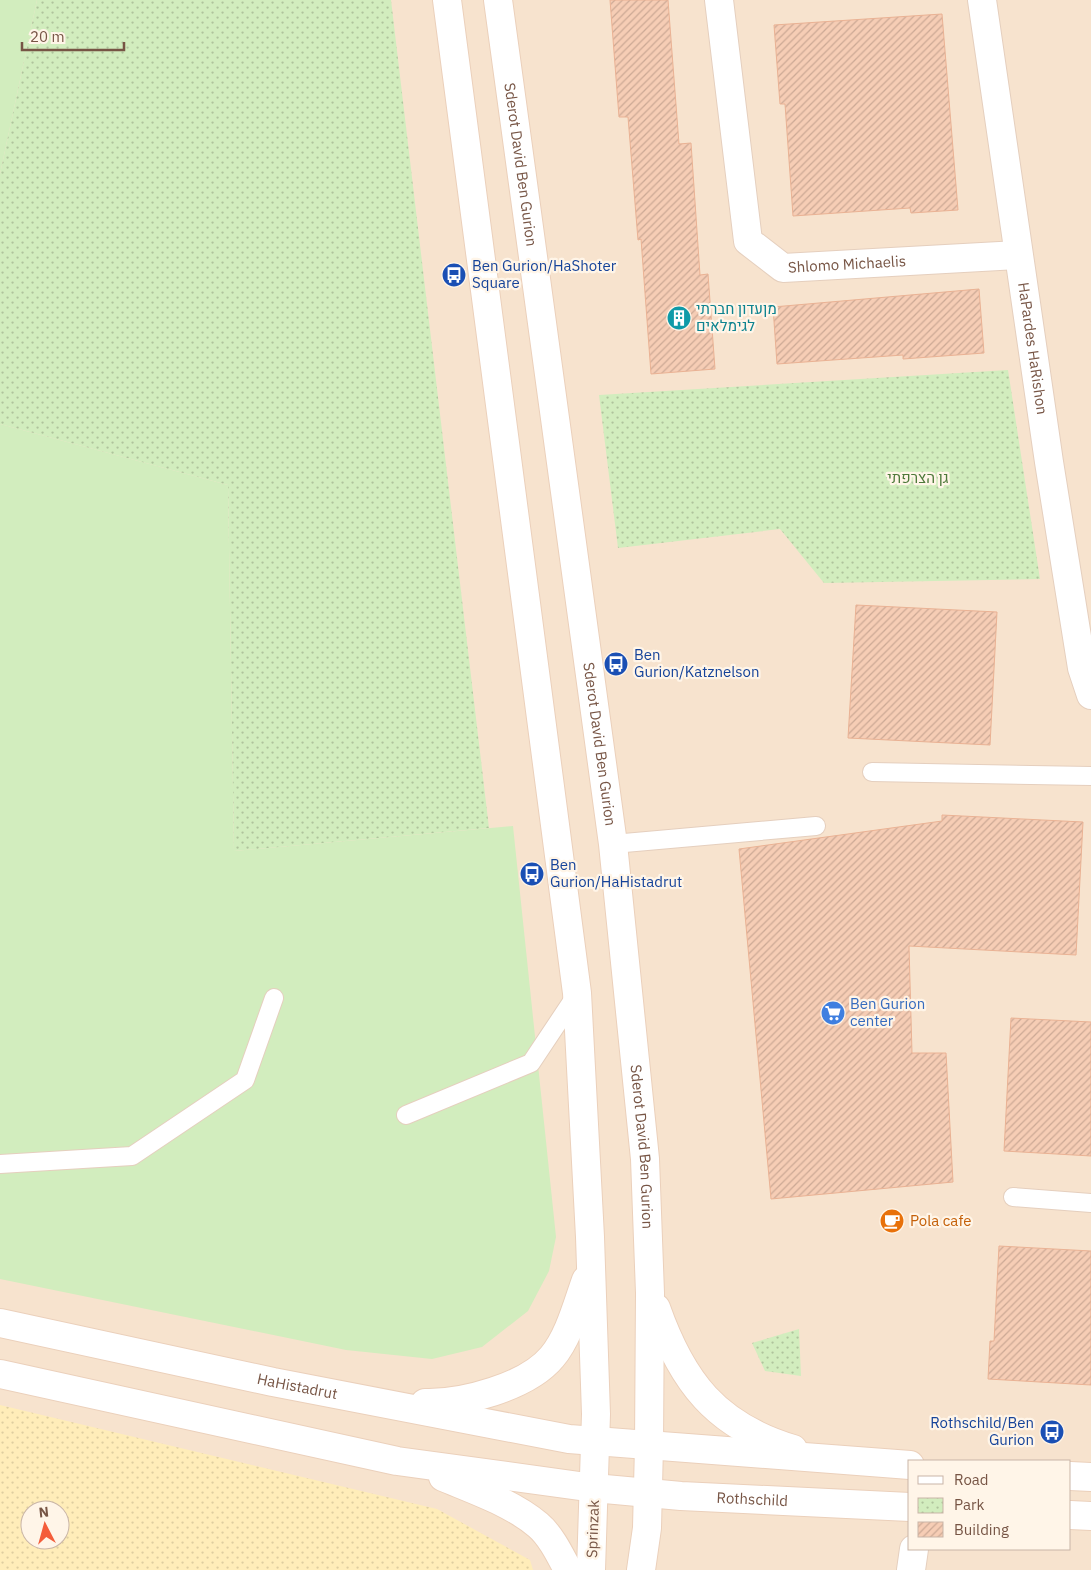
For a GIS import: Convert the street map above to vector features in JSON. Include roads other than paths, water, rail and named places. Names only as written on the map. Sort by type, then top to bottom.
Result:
[{"type":"street","points":[[0,1374],[397,1461],[594,1488],[597,1442],[590,1237],[577,993],[447,0]]},
{"type":"street","name":"Sderot David Ben Gurion","points":[[498,0],[614,844],[645,1159],[650,1293],[648,1493]]},
{"type":"street","name":"Shlomo Michaelis","points":[[719,0],[748,241],[782,268],[1018,255]]},
{"type":"street","name":"HaPardes HaRishon","points":[[982,0],[1018,255],[1091,695]]},
{"type":"street","points":[[382,1403],[434,1403],[487,1393],[517,1381],[552,1357],[564,1335],[586,1280],[590,1237]]},
{"type":"street","points":[[650,1293],[677,1361],[694,1387],[712,1405],[733,1422],[772,1442],[846,1462]]},
{"type":"street","name":"HaHistadrut","points":[[0,1323],[382,1403],[569,1439],[597,1442]]},
{"type":"street","points":[[597,1442],[908,1466]]},
{"type":"street","points":[[397,1461],[474,1490],[538,1525],[557,1549],[568,1570]]},
{"type":"street","points":[[1071,1476],[1091,1477]]},
{"type":"street","name":"Rothschild","points":[[594,1488],[648,1493],[908,1507]]},
{"type":"street","name":"Sprinzak","points":[[591,1570],[594,1488]]},
{"type":"street","points":[[641,1570],[647,1528],[648,1493]]},
{"type":"street","points":[[1071,1515],[1091,1516]]},
{"type":"street","points":[[911,1570],[914,1550]]},
{"type":"lane","points":[[872,772],[1091,776]]},
{"type":"lane","points":[[614,844],[816,826]]},
{"type":"lane","points":[[406,1115],[531,1063],[577,993]]},
{"type":"lane","points":[[0,1164],[132,1156],[245,1080],[274,998]]},
{"type":"lane","points":[[1013,1197],[1091,1204]]},
{"type":"place","name":"Ben Gurion/HaShoter Square","points":[[454,275]]},
{"type":"place","name":"מןעדון חברתי לגימלאים","points":[[679,318]]},
{"type":"place","name":"Ben Gurion/Katznelson","points":[[616,664]]},
{"type":"place","name":"Ben Gurion/HaHistadrut","points":[[532,874]]},
{"type":"place","name":"Ben Gurion center","points":[[833,1013]]},
{"type":"place","name":"Pola cafe","points":[[892,1221]]},
{"type":"place","name":"Rothschild/Ben Gurion","points":[[1052,1432]]},
{"type":"park label","name":"גן הצרפתי","points":[[918,478]]}]
